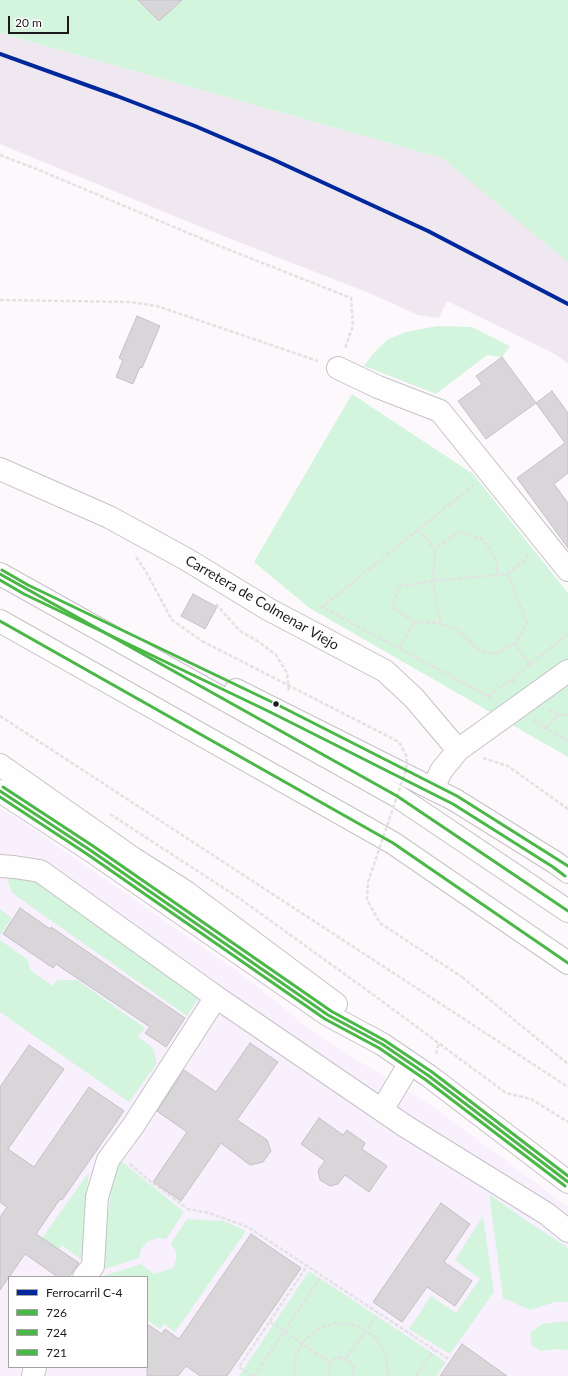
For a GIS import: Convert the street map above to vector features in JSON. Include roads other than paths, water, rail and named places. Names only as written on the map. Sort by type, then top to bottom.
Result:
[{"type":"main road","points":[[338,368],[378,387],[440,411],[568,570]]},
{"type":"main road","name":"Carretera de Colmenar Viejo","points":[[0,469],[109,517],[268,608],[385,671],[414,698],[458,750]]},
{"type":"main road","points":[[0,574],[397,796],[568,911]]},
{"type":"main road","points":[[26,589],[272,708],[454,800],[556,863],[568,872]]},
{"type":"main road","points":[[0,621],[394,843],[568,963]]},
{"type":"main road","points":[[433,790],[441,771],[458,750],[568,671]]},
{"type":"main road","points":[[0,765],[134,859],[186,892],[328,996],[382,1044]]},
{"type":"main road","points":[[0,777],[93,843],[134,859]]},
{"type":"main road","points":[[0,791],[90,850],[328,1015],[382,1044],[410,1063],[568,1182]]},
{"type":"main road","points":[[0,866],[14,866],[40,871],[216,997],[405,1126],[547,1214],[568,1231]]},
{"type":"main road","points":[[85,1276],[93,1266],[97,1198],[108,1160],[133,1126],[216,997]]},
{"type":"main road","points":[[382,1110],[410,1063]]},
{"type":"rail line","name":"C-4","points":[[0,54],[195,126],[272,159],[428,231],[568,304]]}]
